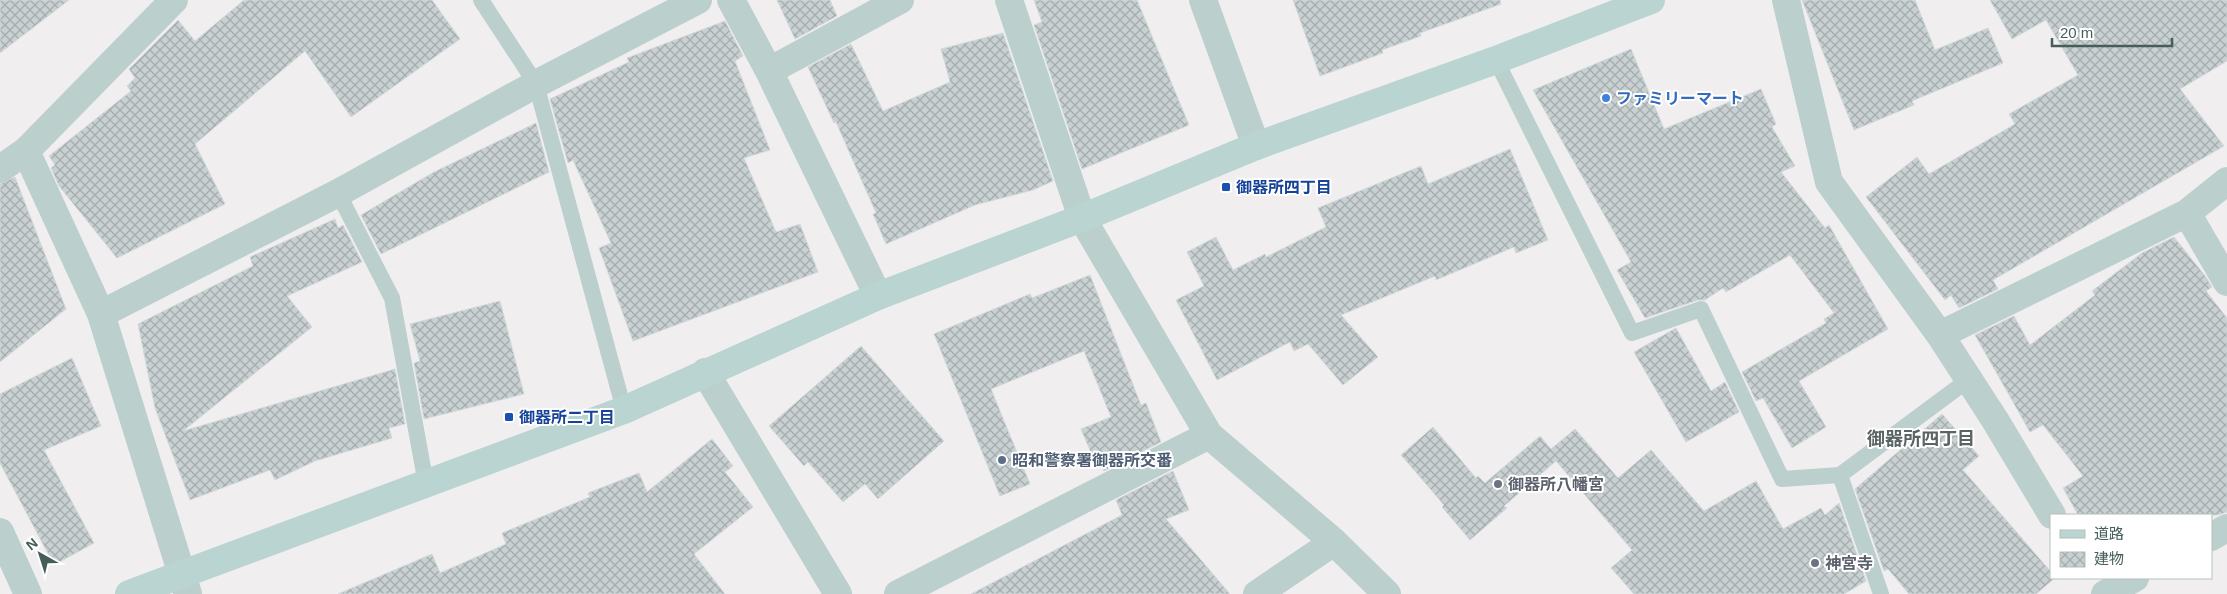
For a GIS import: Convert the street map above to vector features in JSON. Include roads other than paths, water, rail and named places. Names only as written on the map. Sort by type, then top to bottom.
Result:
[{"type":"street","points":[[0,169],[26,151],[174,0]]},
{"type":"street","points":[[102,314],[338,193],[536,84],[698,0]]},
{"type":"street","points":[[731,0],[769,71],[878,296]]},
{"type":"street","points":[[769,71],[900,0]]},
{"type":"street","points":[[1009,0],[1082,218],[1209,435],[1334,542],[1387,594]]},
{"type":"street","points":[[1203,0],[1256,146]]},
{"type":"street","points":[[129,594],[185,585],[426,484],[624,410],[705,372],[878,296],[1082,218],[1256,146],[1496,60],[1651,0]]},
{"type":"street","points":[[1786,0],[1829,182],[1940,335],[1995,420],[2051,514]]},
{"type":"street","points":[[26,151],[102,314],[185,585]]},
{"type":"street","points":[[1940,335],[2187,214],[2227,181]]},
{"type":"street","points":[[2187,214],[2227,282]]},
{"type":"street","points":[[705,372],[838,594]]},
{"type":"street","points":[[898,594],[1209,435]]},
{"type":"street","points":[[2212,536],[2227,528]]},
{"type":"street","points":[[0,532],[28,594]]},
{"type":"street","points":[[1256,594],[1334,542]]},
{"type":"street","points":[[2090,579],[2098,594]]},
{"type":"street","points":[[2105,594],[2133,579]]},
{"type":"lane","points":[[481,0],[536,84],[624,410]]},
{"type":"lane","points":[[1496,60],[1632,333],[1701,309],[1782,479],[1840,476],[1968,380]]},
{"type":"lane","points":[[338,193],[392,298],[426,484]]},
{"type":"lane","points":[[1840,476],[1881,594]]},
{"type":"place","name":"ファミリーマート","points":[[1606,98]]},
{"type":"place","name":"御器所四丁目","points":[[1226,187]]},
{"type":"place","name":"御器所二丁目","points":[[509,417]]},
{"type":"place","name":"昭和警察署御器所交番","points":[[1002,460]]},
{"type":"place","name":"御器所八幡宮","points":[[1498,484]]},
{"type":"place","name":"神宮寺","points":[[1815,563]]},
{"type":"district","name":"御器所四丁目","points":[[1921,439]]}]
